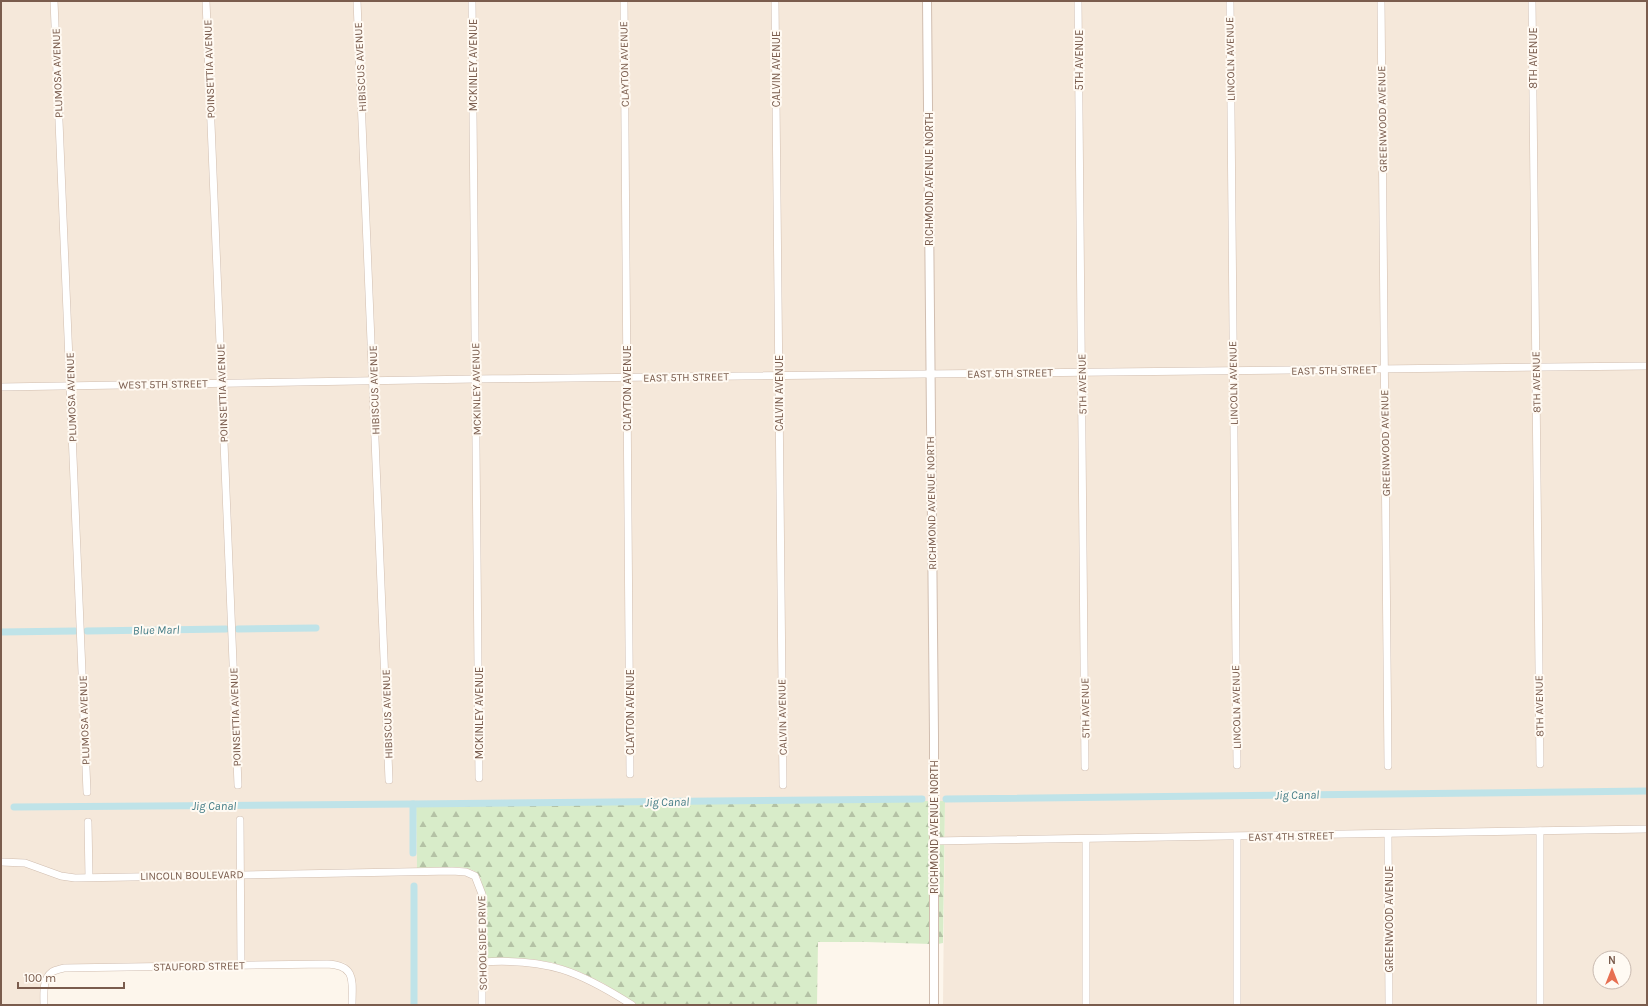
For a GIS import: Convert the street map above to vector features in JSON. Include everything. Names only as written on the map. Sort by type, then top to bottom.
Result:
[{"type":"street","name":"PLUMOSA AVENUE","points":[[54,1],[88,792]]},
{"type":"street","name":"POINSETTIA AVENUE","points":[[206,1],[238,785]]},
{"type":"street","name":"HIBISCUS AVENUE","points":[[357,1],[374,381],[389,780]]},
{"type":"street","name":"MCKINLEY AVENUE","points":[[472,1],[479,778]]},
{"type":"street","name":"CLAYTON AVENUE","points":[[624,1],[630,774]]},
{"type":"street","name":"CALVIN AVENUE","points":[[775,1],[783,785]]},
{"type":"street","name":"RICHMOND AVENUE NORTH","points":[[927,1],[934,1005]]},
{"type":"street","name":"5TH AVENUE","points":[[1078,1],[1085,767]]},
{"type":"street","name":"LINCOLN AVENUE","points":[[1230,1],[1237,765]]},
{"type":"street","name":"GREENWOOD AVENUE","points":[[1381,1],[1388,766]]},
{"type":"street","name":"8TH AVENUE","points":[[1532,1],[1540,764]]},
{"type":"street","name":"EAST 5TH STREET","points":[[374,381],[1647,366]]},
{"type":"street","name":"WEST 5TH STREET","points":[[1,387],[374,381]]},
{"type":"street","points":[[240,820],[241,965]]},
{"type":"street","points":[[88,822],[88,877]]},
{"type":"street","name":"EAST 4TH STREET","points":[[934,841],[1647,829]]},
{"type":"street","points":[[1540,831],[1540,1005]]},
{"type":"street","name":"GREENWOOD AVENUE","points":[[1388,834],[1389,1005]]},
{"type":"street","points":[[1237,837],[1237,1005]]},
{"type":"street","points":[[1086,839],[1086,1005]]},
{"type":"street","name":"LINCOLN BOULEVARD","points":[[1,862],[25,863],[61,876],[88,877],[386,872]]},
{"type":"street","name":"SCHOOLSIDE DRIVE","points":[[386,872],[452,871],[466,872],[475,876],[482,894],[482,1005]]},
{"type":"street","points":[[482,962],[530,962],[552,965],[583,976],[632,1005]]},
{"type":"street","name":"STAUFORD STREET","points":[[44,1005],[44,987],[47,978],[52,972],[64,968],[335,964],[346,968],[350,972],[352,980],[352,1005]]},
{"type":"shaded area","points":[[1,1],[923,1],[930,801],[416,802],[417,868],[463,868],[473,870],[481,879],[486,958],[532,959],[554,963],[578,971],[603,983],[638,1005],[353,1005],[354,982],[352,970],[345,963],[335,961],[61,965],[47,981],[47,1005],[1,1005]]},
{"type":"shaded area","points":[[931,1],[1647,1],[1647,1005],[943,1005],[945,801],[938,801]]},
{"type":"green space","points":[[930,801],[931,944],[818,942],[817,1005],[638,1005],[603,983],[578,971],[554,963],[532,959],[486,958],[481,879],[476,872],[467,868],[417,868],[416,802]]},
{"type":"green space","points":[[938,801],[945,801],[943,943],[938,944]]},
{"type":"waterway","name":"Blue Marl","points":[[238,629],[316,628]]},
{"type":"waterway","name":"Blue Marl","points":[[87,631],[226,629]]},
{"type":"waterway","name":"Blue Marl","points":[[1,632],[75,631]]},
{"type":"waterway","name":"Jig Canal","points":[[946,799],[1647,791]]},
{"type":"waterway","name":"Jig Canal","points":[[413,853],[413,804],[922,799]]},
{"type":"waterway","name":"Jig Canal","points":[[14,807],[413,804]]},
{"type":"waterway","name":"Jig Canal","points":[[414,886],[414,1005]]}]
